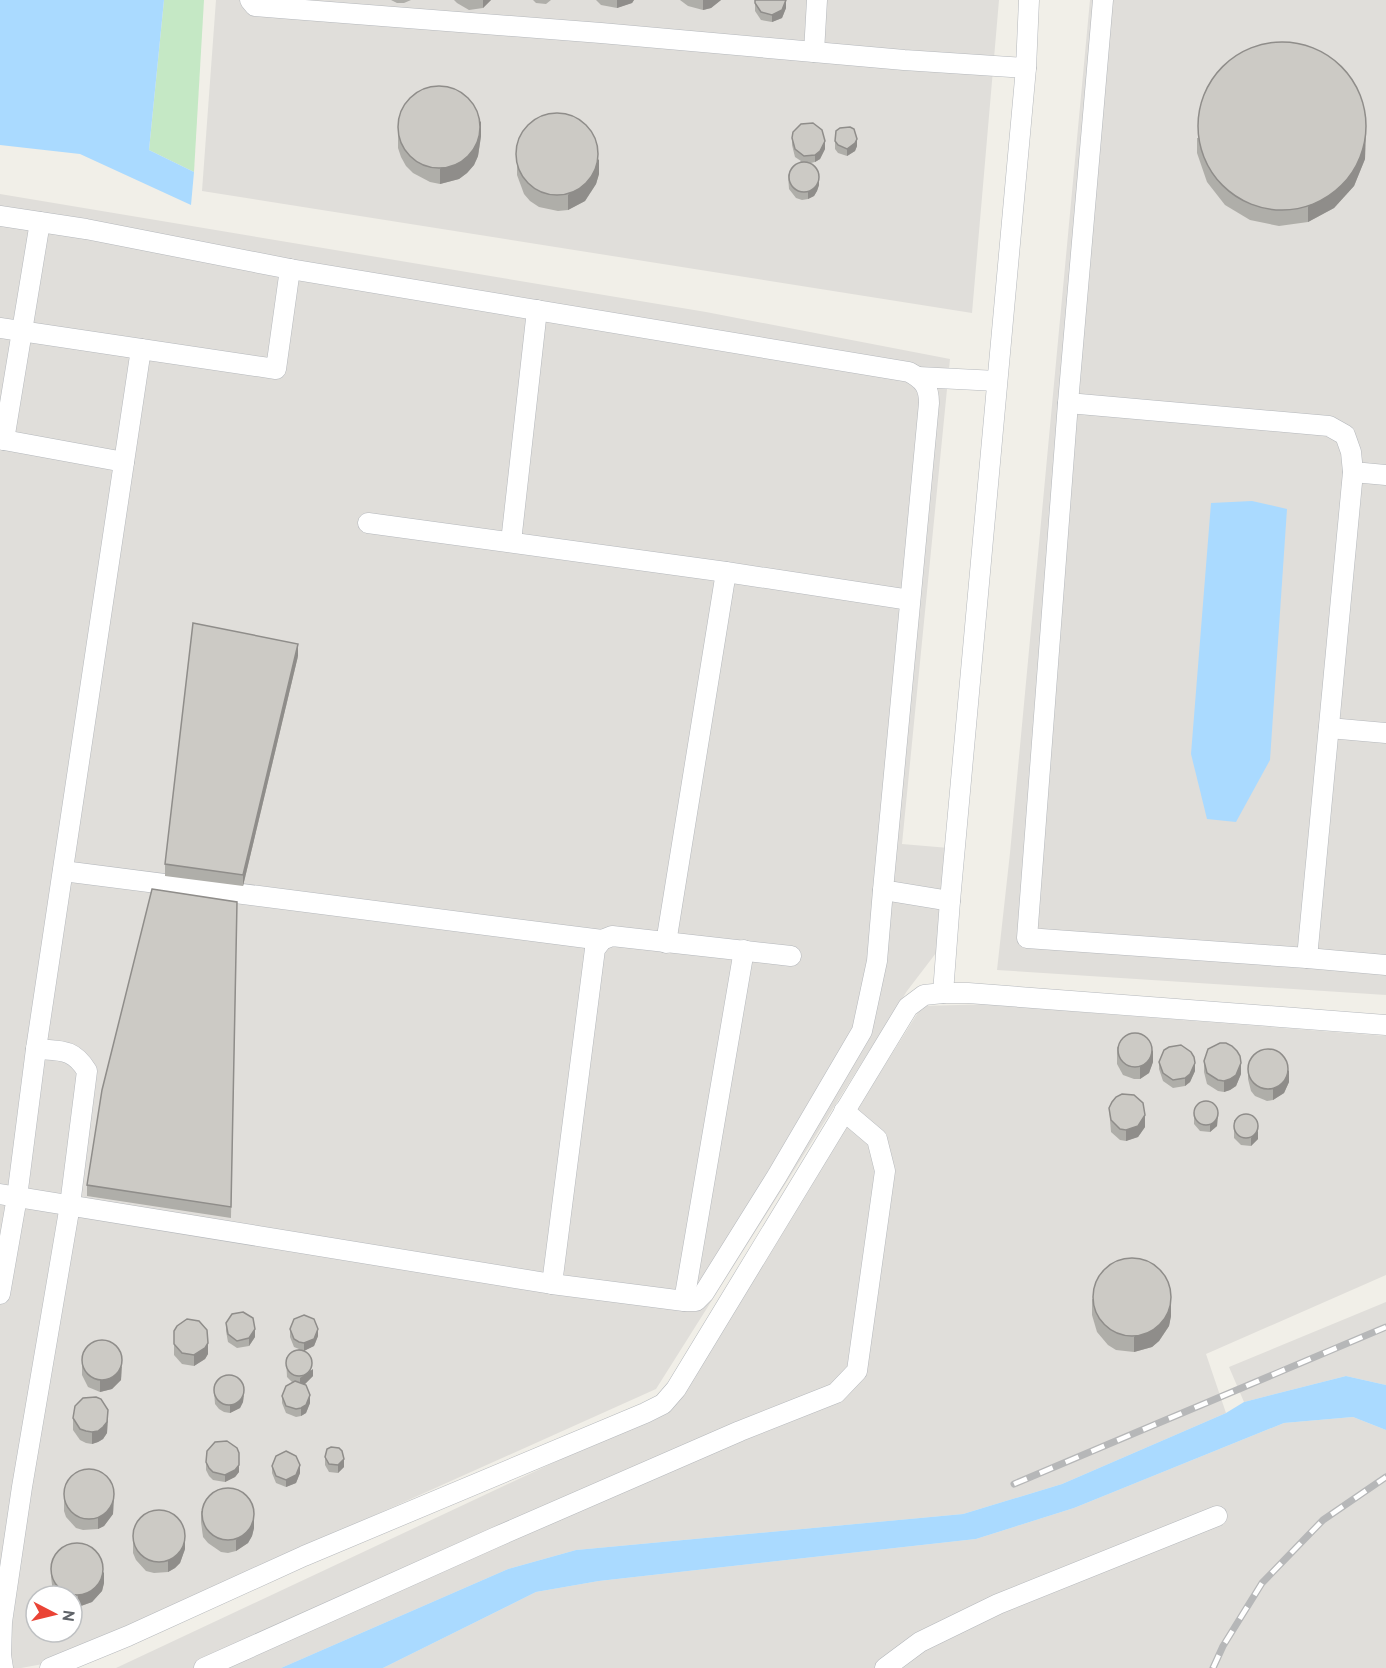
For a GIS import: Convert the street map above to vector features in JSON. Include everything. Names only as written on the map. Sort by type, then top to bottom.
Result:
[{"type":"street","points":[[250,0],[255,6],[348,7],[601,33],[904,60],[1026,68]]},
{"type":"street","points":[[814,52],[817,0]]},
{"type":"street","points":[[943,993],[1026,68],[1029,0]]},
{"type":"street","points":[[1103,0],[1068,403],[1027,938],[1386,965]]},
{"type":"street","points":[[0,216],[86,229],[290,269],[909,372],[918,377],[929,392],[877,961],[862,1030],[777,1176],[704,1293],[696,1301],[552,1284],[8,1195]]},
{"type":"street","points":[[40,222],[2,440],[124,462]]},
{"type":"street","points":[[0,328],[276,369],[290,269]]},
{"type":"street","points":[[512,542],[537,310]]},
{"type":"street","points":[[0,1294],[8,1195],[36,1049],[141,349]]},
{"type":"street","points":[[918,377],[997,381]]},
{"type":"street","points":[[1068,403],[1329,426],[1345,435],[1351,452],[1353,472],[1307,958]]},
{"type":"street","points":[[1353,472],[1386,475]]},
{"type":"street","points":[[368,523],[726,572],[910,600]]},
{"type":"street","points":[[666,943],[726,572]]},
{"type":"street","points":[[1329,728],[1386,733]]},
{"type":"street","points":[[63,871],[602,940],[612,936],[791,956]]},
{"type":"street","points":[[883,890],[950,901]]},
{"type":"street","points":[[552,1284],[595,949],[602,940]]},
{"type":"street","points":[[684,1301],[744,950]]},
{"type":"street","points":[[50,1668],[128,1636],[304,1556],[663,1404],[676,1389],[908,1007],[924,995],[968,993],[1386,1025]]},
{"type":"street","points":[[3,1668],[2,1622],[22,1487],[70,1205],[87,1071],[81,1061],[70,1052],[36,1049]]},
{"type":"street","points":[[204,1668],[719,1440],[836,1393],[857,1371],[885,1171],[877,1139],[844,1112]]},
{"type":"street","points":[[885,1668],[920,1642],[998,1604],[1217,1515]]},
{"type":"shaded area","points":[[216,0],[999,0],[972,313],[202,191]]},
{"type":"shaded area","points":[[1090,0],[1386,0],[1386,995],[997,970]]},
{"type":"shaded area","points":[[0,194],[706,312],[950,359],[902,844],[949,848],[936,953],[907,991],[656,1389],[43,1664],[21,1668],[0,1668]]},
{"type":"shaded area","points":[[994,1004],[1386,1036],[1386,1275],[1206,1354],[1226,1413],[1062,1484],[963,1514],[576,1550],[508,1569],[281,1668],[116,1668],[670,1408],[922,1006]]},
{"type":"shaded area","points":[[1386,1302],[1386,1385],[1346,1376],[1244,1402],[1229,1367]]},
{"type":"shaded area","points":[[1353,1417],[1386,1430],[1386,1668],[383,1668],[536,1592],[599,1581],[976,1539],[1074,1508],[1284,1423]]},
{"type":"green space","points":[[164,0],[204,0],[194,172],[149,150]]},
{"type":"water","points":[[0,0],[164,0],[149,150],[194,172],[191,205],[80,154],[0,145]]},
{"type":"water","points":[[1252,501],[1287,509],[1270,760],[1236,822],[1207,819],[1191,754],[1211,503]]},
{"type":"water","points":[[1346,1376],[1386,1385],[1386,1430],[1353,1417],[1284,1423],[1074,1508],[976,1539],[599,1581],[536,1592],[383,1668],[281,1668],[508,1569],[576,1550],[963,1514],[1062,1484],[1226,1413],[1244,1402]]},
{"type":"building","points":[[755,0],[786,0],[782,10],[772,15],[761,12]]},
{"type":"building","points":[[1282,42],[1298,43],[1314,48],[1342,66],[1360,94],[1365,110],[1365,142],[1360,158],[1342,186],[1314,204],[1298,209],[1282,210],[1266,209],[1250,204],[1222,186],[1204,158],[1199,142],[1198,126],[1199,110],[1204,94],[1222,66],[1250,48],[1266,43]]},
{"type":"building","points":[[439,86],[455,89],[468,98],[477,111],[480,127],[477,143],[468,156],[455,165],[439,168],[423,165],[410,156],[401,143],[398,127],[401,111],[410,98],[423,89]]},
{"type":"building","points":[[557,113],[573,116],[586,125],[595,138],[598,154],[595,170],[586,183],[573,192],[557,195],[541,192],[528,183],[519,170],[516,154],[519,138],[528,125],[541,116]]},
{"type":"building","points":[[813,123],[822,130],[825,141],[815,155],[804,156],[795,149],[793,132],[801,124]]},
{"type":"building","points":[[850,127],[854,129],[857,139],[847,149],[835,141],[836,131]]},
{"type":"building","points":[[804,162],[815,166],[819,177],[815,188],[804,192],[793,188],[789,177],[793,166]]},
{"type":"building","points":[[193,623],[298,644],[243,875],[165,864]]},
{"type":"building","points":[[152,889],[237,902],[231,1207],[87,1185],[102,1090]]},
{"type":"building","points":[[1135,1033],[1147,1038],[1152,1050],[1147,1062],[1135,1067],[1123,1062],[1118,1050],[1123,1038]]},
{"type":"building","points":[[1220,1043],[1232,1046],[1240,1056],[1241,1063],[1236,1075],[1224,1081],[1207,1073],[1204,1061],[1208,1049]]},
{"type":"building","points":[[1181,1045],[1191,1052],[1195,1063],[1190,1074],[1185,1078],[1173,1080],[1163,1073],[1159,1062],[1164,1050]]},
{"type":"building","points":[[1268,1049],[1282,1055],[1288,1069],[1282,1083],[1268,1089],[1254,1083],[1248,1069],[1254,1055]]},
{"type":"building","points":[[1122,1094],[1134,1095],[1143,1103],[1145,1115],[1138,1126],[1126,1130],[1120,1129],[1111,1120],[1109,1108],[1116,1097]]},
{"type":"building","points":[[1206,1101],[1211,1102],[1217,1108],[1217,1118],[1211,1124],[1206,1125],[1201,1124],[1195,1118],[1194,1113],[1195,1108],[1201,1102]]},
{"type":"building","points":[[1246,1114],[1255,1117],[1258,1126],[1255,1135],[1246,1138],[1237,1135],[1234,1126],[1237,1117]]},
{"type":"building","points":[[1124,1258],[1140,1258],[1154,1264],[1165,1275],[1171,1289],[1171,1305],[1165,1319],[1154,1330],[1140,1336],[1124,1336],[1110,1330],[1099,1319],[1093,1305],[1093,1289],[1099,1275],[1110,1264]]},
{"type":"building","points":[[243,1312],[253,1318],[255,1329],[249,1338],[237,1341],[228,1334],[226,1323],[232,1314]]},
{"type":"building","points":[[304,1315],[314,1319],[318,1329],[314,1339],[304,1343],[294,1339],[290,1329],[294,1319]]},
{"type":"building","points":[[187,1319],[199,1321],[207,1330],[208,1343],[205,1348],[194,1355],[182,1353],[174,1344],[174,1331]]},
{"type":"building","points":[[102,1340],[116,1346],[122,1360],[116,1374],[102,1380],[88,1374],[82,1360],[88,1346]]},
{"type":"building","points":[[299,1350],[309,1353],[312,1363],[309,1373],[299,1376],[289,1373],[286,1363],[289,1353]]},
{"type":"building","points":[[229,1375],[240,1379],[244,1390],[240,1401],[229,1405],[218,1401],[214,1390],[218,1379]]},
{"type":"building","points":[[295,1381],[306,1385],[310,1395],[306,1405],[296,1409],[286,1406],[282,1396],[286,1386]]},
{"type":"building","points":[[83,1398],[101,1399],[108,1410],[107,1422],[98,1431],[80,1429],[73,1418],[75,1406]]},
{"type":"building","points":[[227,1441],[237,1448],[239,1465],[225,1475],[213,1472],[206,1462],[207,1451],[215,1442]]},
{"type":"building","points":[[331,1447],[342,1451],[344,1459],[338,1465],[329,1464],[325,1457],[327,1449]]},
{"type":"building","points":[[286,1451],[296,1456],[300,1465],[296,1475],[286,1480],[276,1476],[272,1466],[276,1456]]},
{"type":"building","points":[[84,1469],[94,1469],[107,1476],[114,1489],[114,1499],[107,1512],[94,1519],[84,1519],[75,1515],[68,1508],[64,1499],[64,1489],[68,1480],[75,1473]]},
{"type":"building","points":[[223,1488],[233,1488],[247,1495],[254,1514],[247,1533],[233,1540],[223,1540],[213,1536],[206,1529],[202,1519],[202,1509],[206,1499],[213,1492]]},
{"type":"building","points":[[159,1510],[173,1514],[181,1522],[185,1536],[181,1550],[173,1558],[159,1562],[145,1558],[137,1550],[133,1536],[137,1522],[145,1514]]},
{"type":"building","points":[[72,1543],[82,1543],[92,1547],[99,1554],[103,1564],[103,1574],[99,1584],[92,1591],[84,1594],[84,1584],[55,1584],[51,1574],[51,1564],[55,1554],[62,1547]]},
{"type":"railway","points":[[1014,1484],[1386,1327]]},
{"type":"railway","points":[[1213,1668],[1223,1646],[1262,1583],[1323,1520],[1386,1477]]}]
